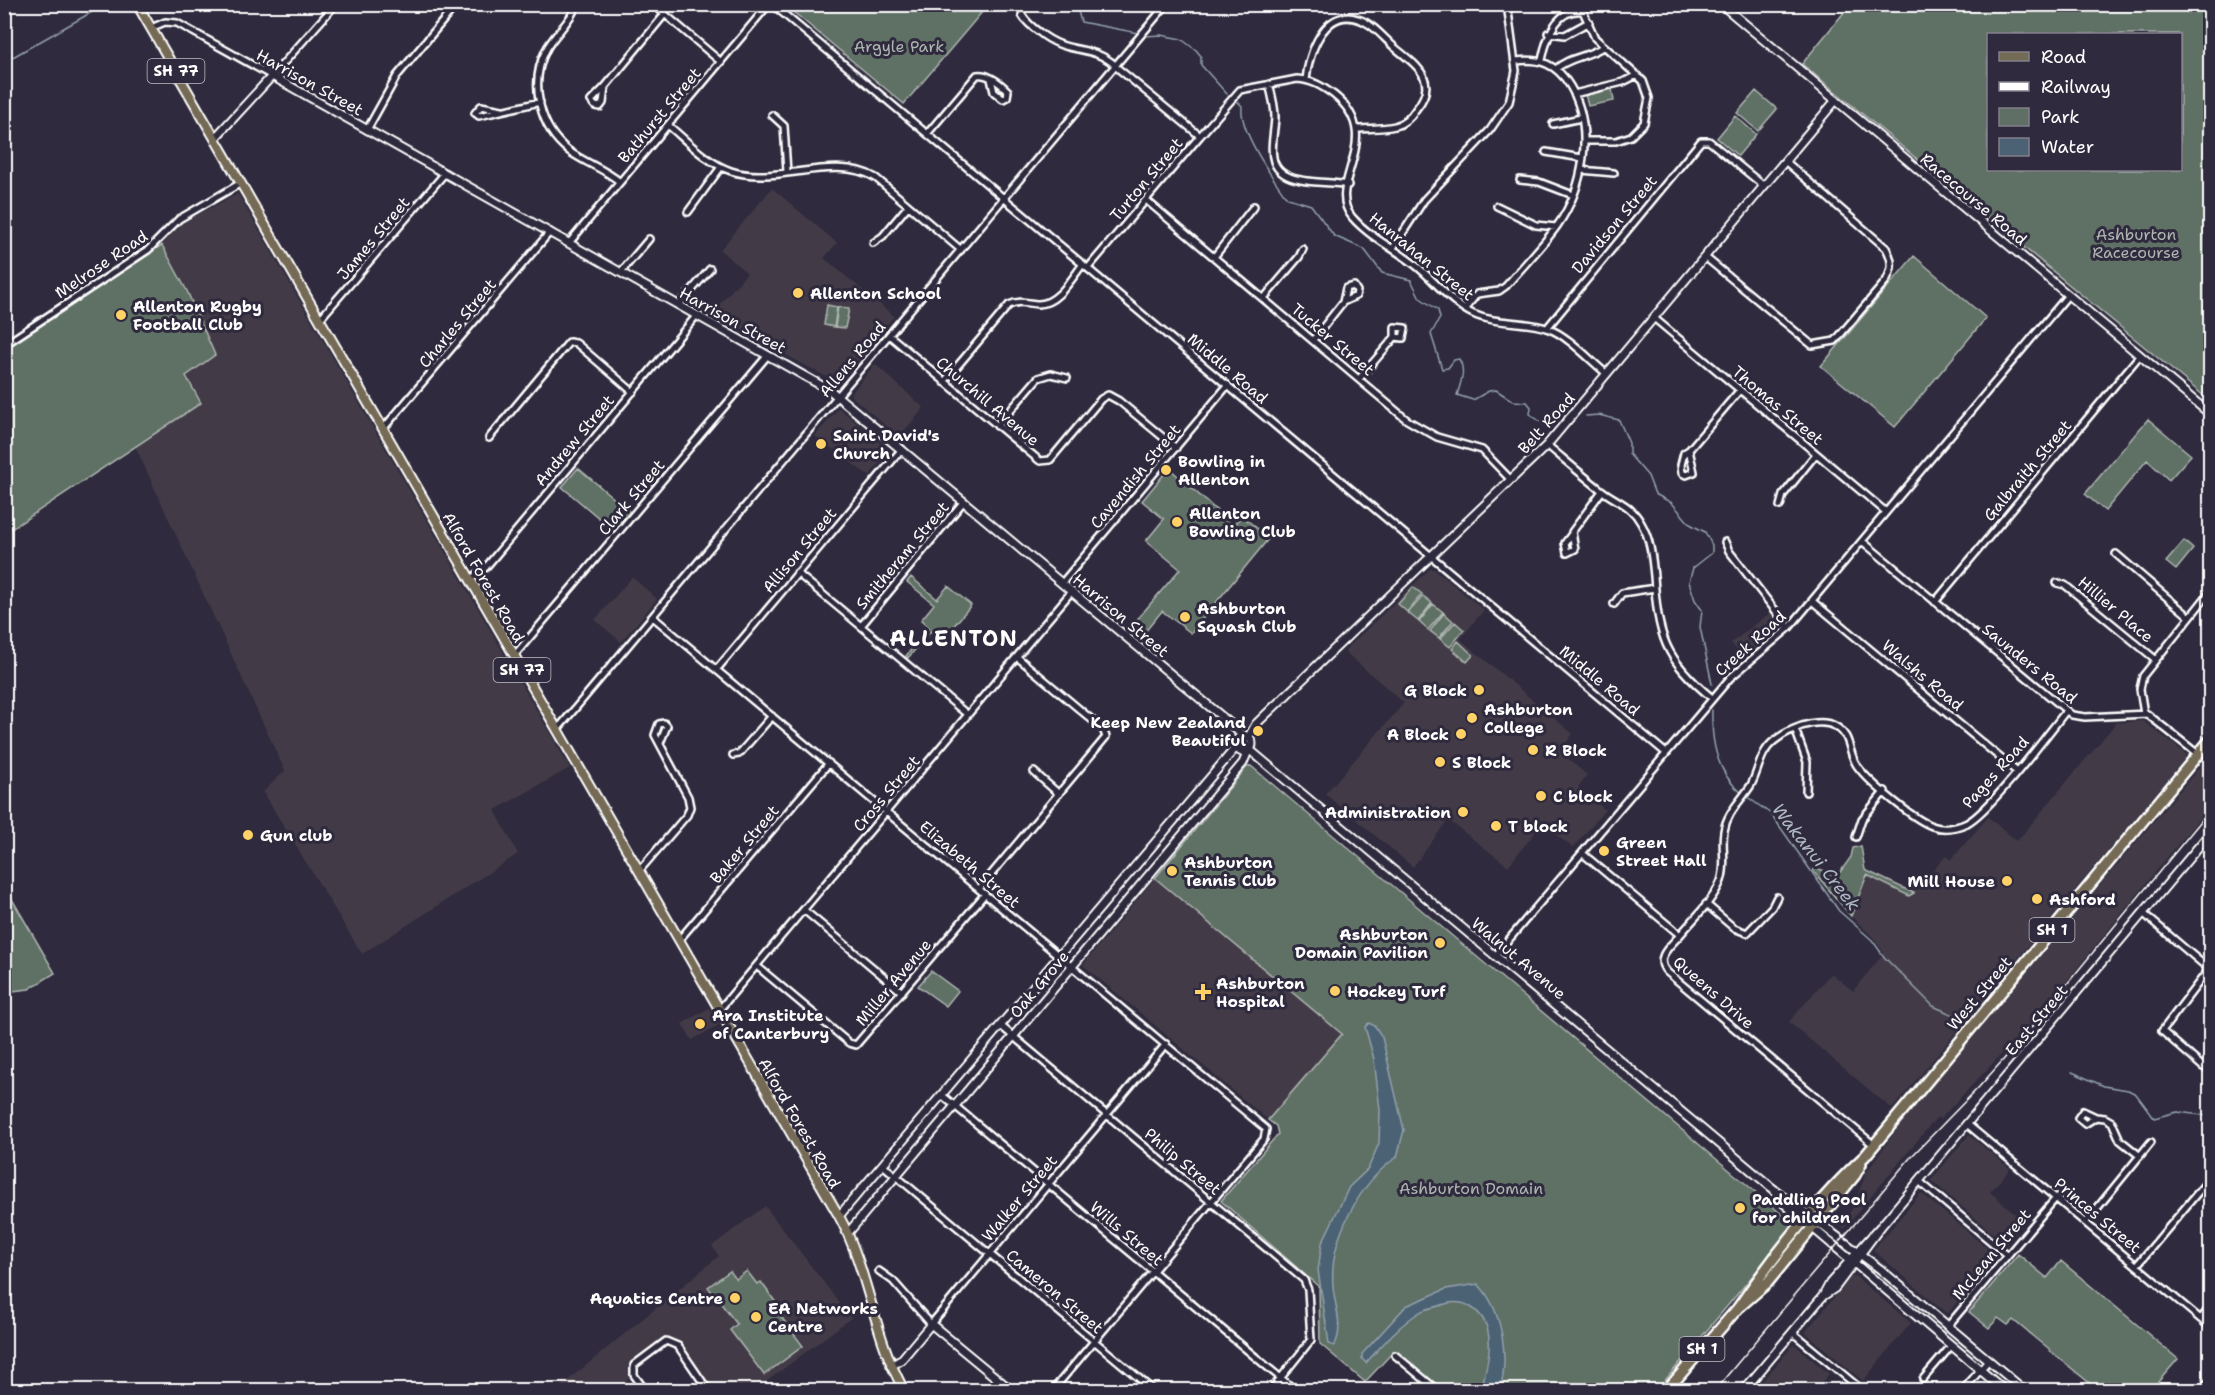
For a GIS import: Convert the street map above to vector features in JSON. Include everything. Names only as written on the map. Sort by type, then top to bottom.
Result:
[{"type":"highway","name":"West Street","points":[[1667,1390],[1738,1308],[1768,1282],[1865,1156],[2211,740]]},
{"type":"main road","name":"SH 77","points":[[137,4],[215,138]]},
{"type":"main road","name":"Alford Forest Road","points":[[215,138],[839,1216]]},
{"type":"main road","name":"SH 77","points":[[839,1216],[848,1233],[891,1366],[904,1390]]},
{"type":"street","points":[[215,138],[336,4]]},
{"type":"street","points":[[367,129],[397,76],[457,4]]},
{"type":"street","points":[[577,4],[542,60],[538,78],[540,102],[549,127],[563,146],[620,182]]},
{"type":"street","points":[[653,4],[722,62]]},
{"type":"street","name":"Bathurst Street","points":[[569,243],[771,4]]},
{"type":"street","name":"Middle Road","points":[[771,4],[1666,753]]},
{"type":"street","name":"Allens Road","points":[[557,730],[1167,4]]},
{"type":"street","points":[[1393,248],[1424,200],[1499,119],[1514,86],[1516,61],[1507,4]]},
{"type":"street","name":"Racecourse Road","points":[[1721,4],[2211,414]]},
{"type":"street","points":[[1542,60],[1548,33],[1564,16],[1583,10],[1592,34],[1637,75],[1648,90],[1647,116],[1638,131],[1616,141],[1584,141]]},
{"type":"street","points":[[605,87],[665,14]]},
{"type":"street","name":"Turton Street","points":[[944,382],[1004,309],[1014,302],[1045,303],[1052,300],[1146,200],[1200,136],[1101,54],[1056,45],[1026,22],[1022,15]]},
{"type":"street","points":[[1200,136],[1233,95],[1240,90],[1269,84],[1306,80],[1324,87],[1351,111],[1358,129],[1395,126],[1412,115],[1426,93],[1426,81],[1418,67],[1358,18],[1345,18],[1326,28],[1311,48],[1306,80]]},
{"type":"street","name":"Harrison Street","points":[[151,28],[165,22],[177,22],[838,396],[1245,737]]},
{"type":"street","points":[[1548,33],[1564,35],[1589,22]]},
{"type":"street","points":[[1556,69],[1567,62],[1594,53],[1604,46]]},
{"type":"street","points":[[1465,309],[1477,294],[1499,291],[1506,286],[1556,227],[1574,195],[1581,170],[1584,141],[1581,118],[1574,94],[1556,69],[1542,60],[1516,61]]},
{"type":"street","points":[[927,134],[974,77],[980,74],[991,79]]},
{"type":"street","points":[[1574,94],[1623,82],[1637,75]]},
{"type":"street","points":[[1269,84],[1275,118],[1271,148],[1274,162],[1281,171],[1303,181],[1348,185]]},
{"type":"street","name":"Belt Road","points":[[1245,737],[1548,445],[1836,100]]},
{"type":"street","points":[[502,110],[540,102]]},
{"type":"street","points":[[772,115],[784,126],[788,172]]},
{"type":"street","points":[[1552,124],[1581,118]]},
{"type":"street","points":[[668,125],[721,167],[743,174],[843,169],[865,173],[876,178],[961,250]]},
{"type":"street","name":"Hanrahan Street","points":[[1358,129],[1346,204],[1350,215],[1465,309],[1484,318],[1546,328],[1607,375]]},
{"type":"street","name":"Davidson Street","points":[[1546,328],[1705,139],[1764,186]]},
{"type":"street","points":[[1546,152],[1582,159]]},
{"type":"street","points":[[1705,257],[1812,345],[1835,341],[1879,290],[1892,269],[1891,258],[1886,248],[1785,161]]},
{"type":"street","points":[[688,212],[721,167]]},
{"type":"street","points":[[1581,170],[1614,173]]},
{"type":"street","name":"James Street","points":[[320,319],[445,173]]},
{"type":"street","points":[[1521,180],[1532,180],[1574,195]]},
{"type":"street","name":"Melrose Road","points":[[4,345],[148,250],[179,219],[241,183]]},
{"type":"street","name":"Tucker Street","points":[[1146,200],[1421,429],[1482,450],[1511,480]]},
{"type":"street","points":[[873,243],[883,236],[908,206]]},
{"type":"street","points":[[1214,257],[1254,206]]},
{"type":"street","points":[[1497,206],[1536,225],[1556,227]]},
{"type":"street","name":"Charles Street","points":[[383,429],[550,232]]},
{"type":"street","points":[[621,272],[649,239]]},
{"type":"street","points":[[1264,298],[1299,257],[1303,249]]},
{"type":"street","points":[[679,305],[710,269]]},
{"type":"street","name":"Creek Road","points":[[1495,956],[1712,698],[1730,678],[1789,628],[2068,295]]},
{"type":"street","points":[[1313,340],[1343,302]]},
{"type":"street","name":"Andrew Street","points":[[470,580],[486,567],[697,315]]},
{"type":"street","name":"Thomas Street","points":[[1654,318],[1886,512]]},
{"type":"street","name":"Churchill Avenue","points":[[889,336],[1038,460],[1047,461],[1101,399],[1110,396],[1176,448]]},
{"type":"street","points":[[1359,379],[1395,337]]},
{"type":"street","points":[[489,438],[569,342],[576,343],[633,392]]},
{"type":"street","name":"Clark Street","points":[[514,656],[768,355]]},
{"type":"street","name":"Galbraith Street","points":[[1935,602],[2140,355]]},
{"type":"street","points":[[997,426],[1038,378],[1052,374],[1067,378]]},
{"type":"street","name":"Cavendish Street","points":[[1062,584],[1227,385]]},
{"type":"street","points":[[1689,450],[1739,391]]},
{"type":"street","points":[[1548,445],[1602,491],[1625,503],[1642,524],[1651,549],[1658,620],[1664,643],[1681,670],[1712,698]]},
{"type":"street","name":"Allison Street","points":[[717,669],[902,449]]},
{"type":"street","points":[[1780,506],[1784,495],[1816,454]]},
{"type":"street","points":[[1571,535],[1602,491]]},
{"type":"street","name":"Smitheram Street","points":[[861,626],[964,501]]},
{"type":"street","name":"Saunders Road","points":[[1862,541],[2066,711],[2079,717],[2144,714]]},
{"type":"street","points":[[1725,542],[1729,552],[1789,628]]},
{"type":"street","points":[[2116,554],[2190,617]]},
{"type":"street","points":[[797,573],[968,716]]},
{"type":"street","name":"Hillier Place","points":[[2057,583],[2066,585],[2155,659]]},
{"type":"street","points":[[1614,604],[1622,593],[1654,588]]},
{"type":"street","name":"Cross Street","points":[[719,1010],[758,967],[1072,591]]},
{"type":"street","points":[[2199,755],[2155,718],[2144,714],[2140,697],[2141,680],[2155,659],[2211,592]]},
{"type":"street","name":"Walshs Road","points":[[1812,601],[2016,771]]},
{"type":"street","name":"Elizabeth Street","points":[[653,617],[1263,1127],[1266,1134],[1211,1202]]},
{"type":"street","points":[[979,889],[1104,739],[1106,732],[1017,657]]},
{"type":"street","name":"Pages Road","points":[[1680,935],[1716,891],[1722,875],[1726,824],[1767,748],[1795,729],[1820,722],[1839,729],[1845,737],[1856,765],[1885,791],[1924,823],[1938,828],[1952,828],[1968,822],[1979,814],[2066,711]]},
{"type":"street","points":[[733,754],[739,754],[772,716]]},
{"type":"street","points":[[1795,729],[1807,762],[1806,792]]},
{"type":"street","points":[[1245,737],[1252,743],[1249,750],[1241,751],[1237,746],[1237,741],[1245,737]]},
{"type":"street","points":[[639,871],[683,820],[690,807],[688,797],[660,743]]},
{"type":"street","name":"Oak Grove","points":[[839,1216],[884,1166],[1237,746]]},
{"type":"street","name":"Oak Grove","points":[[848,1233],[1243,763],[1249,750]]},
{"type":"street","name":"Walnut Avenue","points":[[1249,750],[1812,1222],[1856,1257],[1905,1290],[2024,1390]]},
{"type":"street","points":[[1243,763],[1263,762]]},
{"type":"street","name":"Baker Street","points":[[679,940],[829,763]]},
{"type":"street","points":[[1034,772],[1059,794]]},
{"type":"street","points":[[1856,837],[1862,819],[1885,791]]},
{"type":"street","name":"East Street","points":[[1744,1390],[1823,1296],[1835,1288],[1882,1225],[2211,833]]},
{"type":"street","name":"Queens Drive","points":[[1582,853],[1680,935],[1662,957],[1662,965],[1667,972],[1874,1145]]},
{"type":"street","name":"Miller Avenue","points":[[758,967],[852,1045],[861,1042],[985,894]]},
{"type":"street","points":[[1706,904],[1734,928],[1747,933],[1772,906],[1777,897]]},
{"type":"street","points":[[804,910],[902,992]]},
{"type":"street","points":[[2143,914],[2210,970],[2163,1027],[2164,1034],[2203,1067],[2211,1070]]},
{"type":"street","points":[[2203,964],[2211,960]]},
{"type":"street","name":"Philip Street","points":[[1001,1026],[1304,1280],[1308,1290],[1312,1336],[1310,1343],[1281,1379]]},
{"type":"street","name":"Walker Street","points":[[891,1366],[901,1360],[1166,1044]]},
{"type":"street","name":"Wills Street","points":[[943,1096],[1295,1390]]},
{"type":"street","points":[[2096,1117],[2112,1122],[2121,1140],[2140,1156]]},
{"type":"street","name":"Princes Street","points":[[1967,1124],[2211,1327]]},
{"type":"street","points":[[2086,1222],[2151,1143]]},
{"type":"street","name":"Cameron Street","points":[[884,1166],[1153,1390]]},
{"type":"street","points":[[2137,1265],[2211,1178]]},
{"type":"street","points":[[1919,1181],[2007,1256]]},
{"type":"street","name":"McLean Street","points":[[1947,1327],[2056,1198]]},
{"type":"street","points":[[1053,1390],[1211,1202]]},
{"type":"street","name":"Walnut Avenue","points":[[1856,1257],[1896,1300],[2004,1390]]},
{"type":"street","points":[[879,1271],[893,1281],[931,1324],[1011,1390]]},
{"type":"street","points":[[1896,1300],[1905,1290]]},
{"type":"street","points":[[2201,1318],[2211,1307]]},
{"type":"street","points":[[1793,1333],[1862,1390]]},
{"type":"street","points":[[645,1390],[634,1375],[634,1365],[666,1341],[678,1346],[708,1390]]},
{"type":"street","points":[[1923,1379],[1951,1346]]},
{"type":"street","points":[[1395,1355],[1437,1390]]},
{"type":"street","points":[[1963,1390],[1988,1361]]},
{"type":"street","points":[[1271,1390],[1281,1379]]},
{"type":"street","points":[[2202,1390],[2211,1380]]},
{"type":"shaded area","name":"Allenton School","points":[[772,188],[837,243],[824,258],[894,316],[841,382],[836,382],[711,314],[747,273],[720,250]]},
{"type":"shaded area","points":[[238,194],[570,768],[495,810],[518,854],[362,954],[263,792],[285,771],[135,446],[201,403],[186,376],[187,291],[162,245],[177,225]]},
{"type":"shaded area","points":[[875,364],[924,408],[899,437],[850,395]]},
{"type":"shaded area","points":[[839,408],[889,451],[869,476],[815,436]]},
{"type":"shaded area","name":"Ashburton College","points":[[1430,569],[1434,569],[1484,610],[1460,639],[1573,734],[1559,751],[1587,775],[1578,787],[1605,810],[1573,848],[1542,824],[1508,866],[1448,820],[1413,867],[1325,794],[1404,703],[1344,651]]},
{"type":"shaded area","points":[[632,577],[657,599],[621,642],[595,620]]},
{"type":"shaded area","points":[[509,610],[522,636],[517,643],[499,615]]},
{"type":"shaded area","points":[[1770,613],[1780,628],[1743,657],[1731,643]]},
{"type":"shaded area","points":[[2143,721],[2186,754],[2186,757],[1892,1109],[1789,1022],[1831,973],[1853,991],[1884,953],[1872,936],[1851,916],[1867,875],[1909,896],[1946,856],[1951,860],[1988,817],[2017,841],[2116,723]]},
{"type":"shaded area","points":[[2204,762],[2210,768],[2210,805],[2044,1009],[1940,1119],[1937,1117],[1844,1229],[1841,1226],[1852,1209],[1866,1173],[1911,1109]]},
{"type":"shaded area","name":"Ashburton Hospital","points":[[1155,878],[1342,1034],[1268,1120],[1083,965]]},
{"type":"shaded area","name":"Ara Institute of Canterbury","points":[[709,1008],[719,1025],[692,1040],[682,1024]]},
{"type":"shaded area","points":[[1969,1135],[2010,1169],[1990,1192],[2025,1222],[2006,1245],[1931,1180]]},
{"type":"shaded area","points":[[1921,1193],[1995,1255],[1946,1313],[1873,1250]]},
{"type":"shaded area","points":[[765,1206],[851,1318],[762,1385],[766,1390],[711,1390],[678,1341],[671,1338],[660,1340],[628,1363],[630,1377],[627,1380],[634,1390],[565,1390],[561,1386],[719,1256],[712,1246]]},
{"type":"shaded area","points":[[1855,1276],[1911,1323],[1863,1381],[1805,1332],[1851,1277]]},
{"type":"shaded area","points":[[1794,1344],[1829,1374],[1815,1390],[1755,1390]]},
{"type":"green space","name":"Argyle Park","points":[[785,5],[988,5],[904,104]]},
{"type":"green space","name":"Ashburton Racecourse","points":[[1850,5],[2210,5],[2210,401],[1802,64]]},
{"type":"green space","points":[[1612,89],[1614,101],[1588,106],[1585,94]]},
{"type":"green space","points":[[1756,91],[1777,109],[1758,131],[1737,113]]},
{"type":"green space","points":[[1735,116],[1756,134],[1738,156],[1717,138]]},
{"type":"green space","points":[[162,245],[187,291],[215,355],[186,376],[201,403],[5,533],[5,350]]},
{"type":"green space","points":[[1914,256],[1986,318],[1895,427],[1821,366]]},
{"type":"green space","points":[[827,305],[837,307],[834,327],[824,325]]},
{"type":"green space","points":[[838,307],[849,309],[845,328],[835,327]]},
{"type":"green space","points":[[2148,419],[2191,455],[2169,480],[2147,460],[2105,511],[2085,494]]},
{"type":"green space","points":[[578,468],[630,512],[612,529],[562,487]]},
{"type":"green space","points":[[1169,468],[1233,525],[1242,516],[1269,538],[1191,633],[1162,611],[1140,638],[1129,629],[1180,569],[1146,541],[1164,519],[1142,501]]},
{"type":"green space","points":[[2184,541],[2193,549],[2176,570],[2166,562]]},
{"type":"green space","points":[[911,577],[937,599],[948,586],[971,605],[943,639],[932,630],[908,658],[906,656],[929,627],[921,620],[934,604],[907,582]]},
{"type":"green space","points":[[1413,587],[1422,594],[1407,612],[1398,604]]},
{"type":"green space","points":[[1423,596],[1432,603],[1418,621],[1408,613]]},
{"type":"green space","points":[[1433,604],[1443,612],[1428,630],[1419,622]]},
{"type":"green space","points":[[1444,613],[1453,621],[1439,638],[1430,631]]},
{"type":"green space","points":[[1455,622],[1464,630],[1450,647],[1440,639]]},
{"type":"green space","points":[[1458,641],[1473,655],[1467,662],[1452,649]]},
{"type":"green space","name":"Ashburton Domain","points":[[1251,766],[1791,1222],[1791,1230],[1657,1390],[1442,1390],[1394,1351],[1365,1382],[1320,1344],[1319,1287],[1221,1201],[1278,1134],[1276,1126],[1268,1120],[1342,1034],[1155,878],[1247,767]]},
{"type":"green space","points":[[1861,846],[1865,870],[1914,893],[1909,896],[1867,875],[1851,916],[1813,871],[1815,868],[1838,875],[1851,857],[1853,848]]},
{"type":"green space","points":[[5,887],[55,973],[29,989],[5,992]]},
{"type":"green space","points":[[931,971],[958,991],[946,1006],[918,986]]},
{"type":"green space","points":[[2018,1254],[2047,1278],[2061,1261],[2178,1359],[2151,1390],[2098,1390],[2013,1320],[2008,1325],[1998,1318],[1989,1328],[1969,1312]]},
{"type":"green space","name":"EA Networks Centre","points":[[730,1271],[736,1279],[747,1271],[757,1284],[761,1282],[779,1307],[776,1310],[803,1346],[764,1375],[730,1330],[737,1324],[708,1287]]},
{"type":"water","points":[[1369,1023],[1375,1026],[1382,1037],[1404,1130],[1397,1157],[1370,1182],[1349,1214],[1341,1232],[1333,1268],[1333,1286],[1339,1324],[1334,1346],[1329,1344],[1318,1270],[1322,1243],[1349,1187],[1368,1169],[1379,1143],[1380,1110],[1374,1059],[1365,1027]]},
{"type":"water","points":[[1478,1284],[1493,1307],[1502,1334],[1504,1363],[1500,1390],[1481,1390],[1488,1356],[1488,1333],[1479,1313],[1462,1303],[1449,1303],[1422,1311],[1398,1329],[1366,1363],[1362,1359],[1362,1354],[1406,1306],[1446,1289]]},
{"type":"waterway","points":[[4,62],[106,4]]},
{"type":"waterway","name":"Wakanui Creek","points":[[1076,4],[1081,22],[1138,33]]},
{"type":"waterway","name":"Wakanui Creek","points":[[1146,36],[1161,35],[1181,39],[1196,50],[1201,56],[1201,65],[1227,94]]},
{"type":"waterway","name":"Wakanui Creek","points":[[1237,101],[1242,106],[1242,116],[1250,139],[1284,194],[1288,198],[1311,205],[1334,236],[1364,249],[1382,273],[1411,280],[1420,298],[1438,310],[1440,318],[1431,334],[1442,369],[1448,368],[1454,360],[1459,359],[1461,363],[1462,377],[1457,395],[1473,400],[1489,391],[1496,390],[1513,401],[1527,402],[1531,407],[1530,414],[1546,426]]},
{"type":"waterway","name":"Wakanui Creek","points":[[1586,416],[1599,415],[1619,420],[1629,443],[1629,454],[1648,476],[1655,494],[1672,503],[1690,524],[1705,532],[1712,545],[1712,553],[1693,568],[1689,582],[1695,600],[1702,610],[1700,627],[1712,684]]},
{"type":"waterway","name":"Wakanui Creek","points":[[1712,710],[1717,756],[1726,776],[1742,793]]},
{"type":"waterway","name":"Wakanui Creek","points":[[1746,796],[1771,814],[1839,911],[1872,940],[1885,958],[1933,1006],[1965,1020]]},
{"type":"waterway","name":"Wakanui Creek","points":[[2072,1072],[2104,1086],[2128,1090],[2136,1094],[2154,1118],[2177,1112],[2210,1116]]},
{"type":"railway","points":[[1715,1390],[1910,1158],[2021,1040],[2210,810]]},
{"type":"place","name":"Allenton School","points":[[798,293]]},
{"type":"place","name":"Allenton Rugby Football Club","points":[[121,315]]},
{"type":"place","name":"Saint David's Church","points":[[821,444]]},
{"type":"place","name":"Bowling in Allenton","points":[[1166,470]]},
{"type":"place","name":"Allenton Bowling Club","points":[[1177,522]]},
{"type":"place","name":"Ashburton Squash Club","points":[[1185,617]]},
{"type":"place","name":"G Block","points":[[1479,690]]},
{"type":"place","name":"Ashburton College","points":[[1472,718]]},
{"type":"place","name":"Keep New Zealand Beautiful","points":[[1258,731]]},
{"type":"place","name":"A Block","points":[[1461,734]]},
{"type":"place","name":"R Block","points":[[1533,750]]},
{"type":"place","name":"S Block","points":[[1440,762]]},
{"type":"place","name":"C block","points":[[1541,796]]},
{"type":"place","name":"Administration","points":[[1463,812]]},
{"type":"place","name":"T block","points":[[1496,826]]},
{"type":"place","name":"Gun club","points":[[248,835]]},
{"type":"place","name":"Green Street Hall","points":[[1604,851]]},
{"type":"place","name":"Ashburton Tennis Club","points":[[1172,871]]},
{"type":"place","name":"Mill House","points":[[2007,881]]},
{"type":"place","name":"Ashford","points":[[2037,899]]},
{"type":"place","name":"Ashburton Domain Pavilion","points":[[1440,943]]},
{"type":"place","name":"Hockey Turf","points":[[1335,991]]},
{"type":"place","name":"Ashburton Hospital","points":[[1203,992]]},
{"type":"place","name":"Ara Institute of Canterbury","points":[[700,1024]]},
{"type":"place","name":"Paddling Pool for children","points":[[1740,1208]]},
{"type":"place","name":"Aquatics Centre","points":[[735,1298]]},
{"type":"place","name":"EA Networks Centre","points":[[756,1317]]},
{"type":"district","name":"ALLENTON","points":[[954,638]]}]
